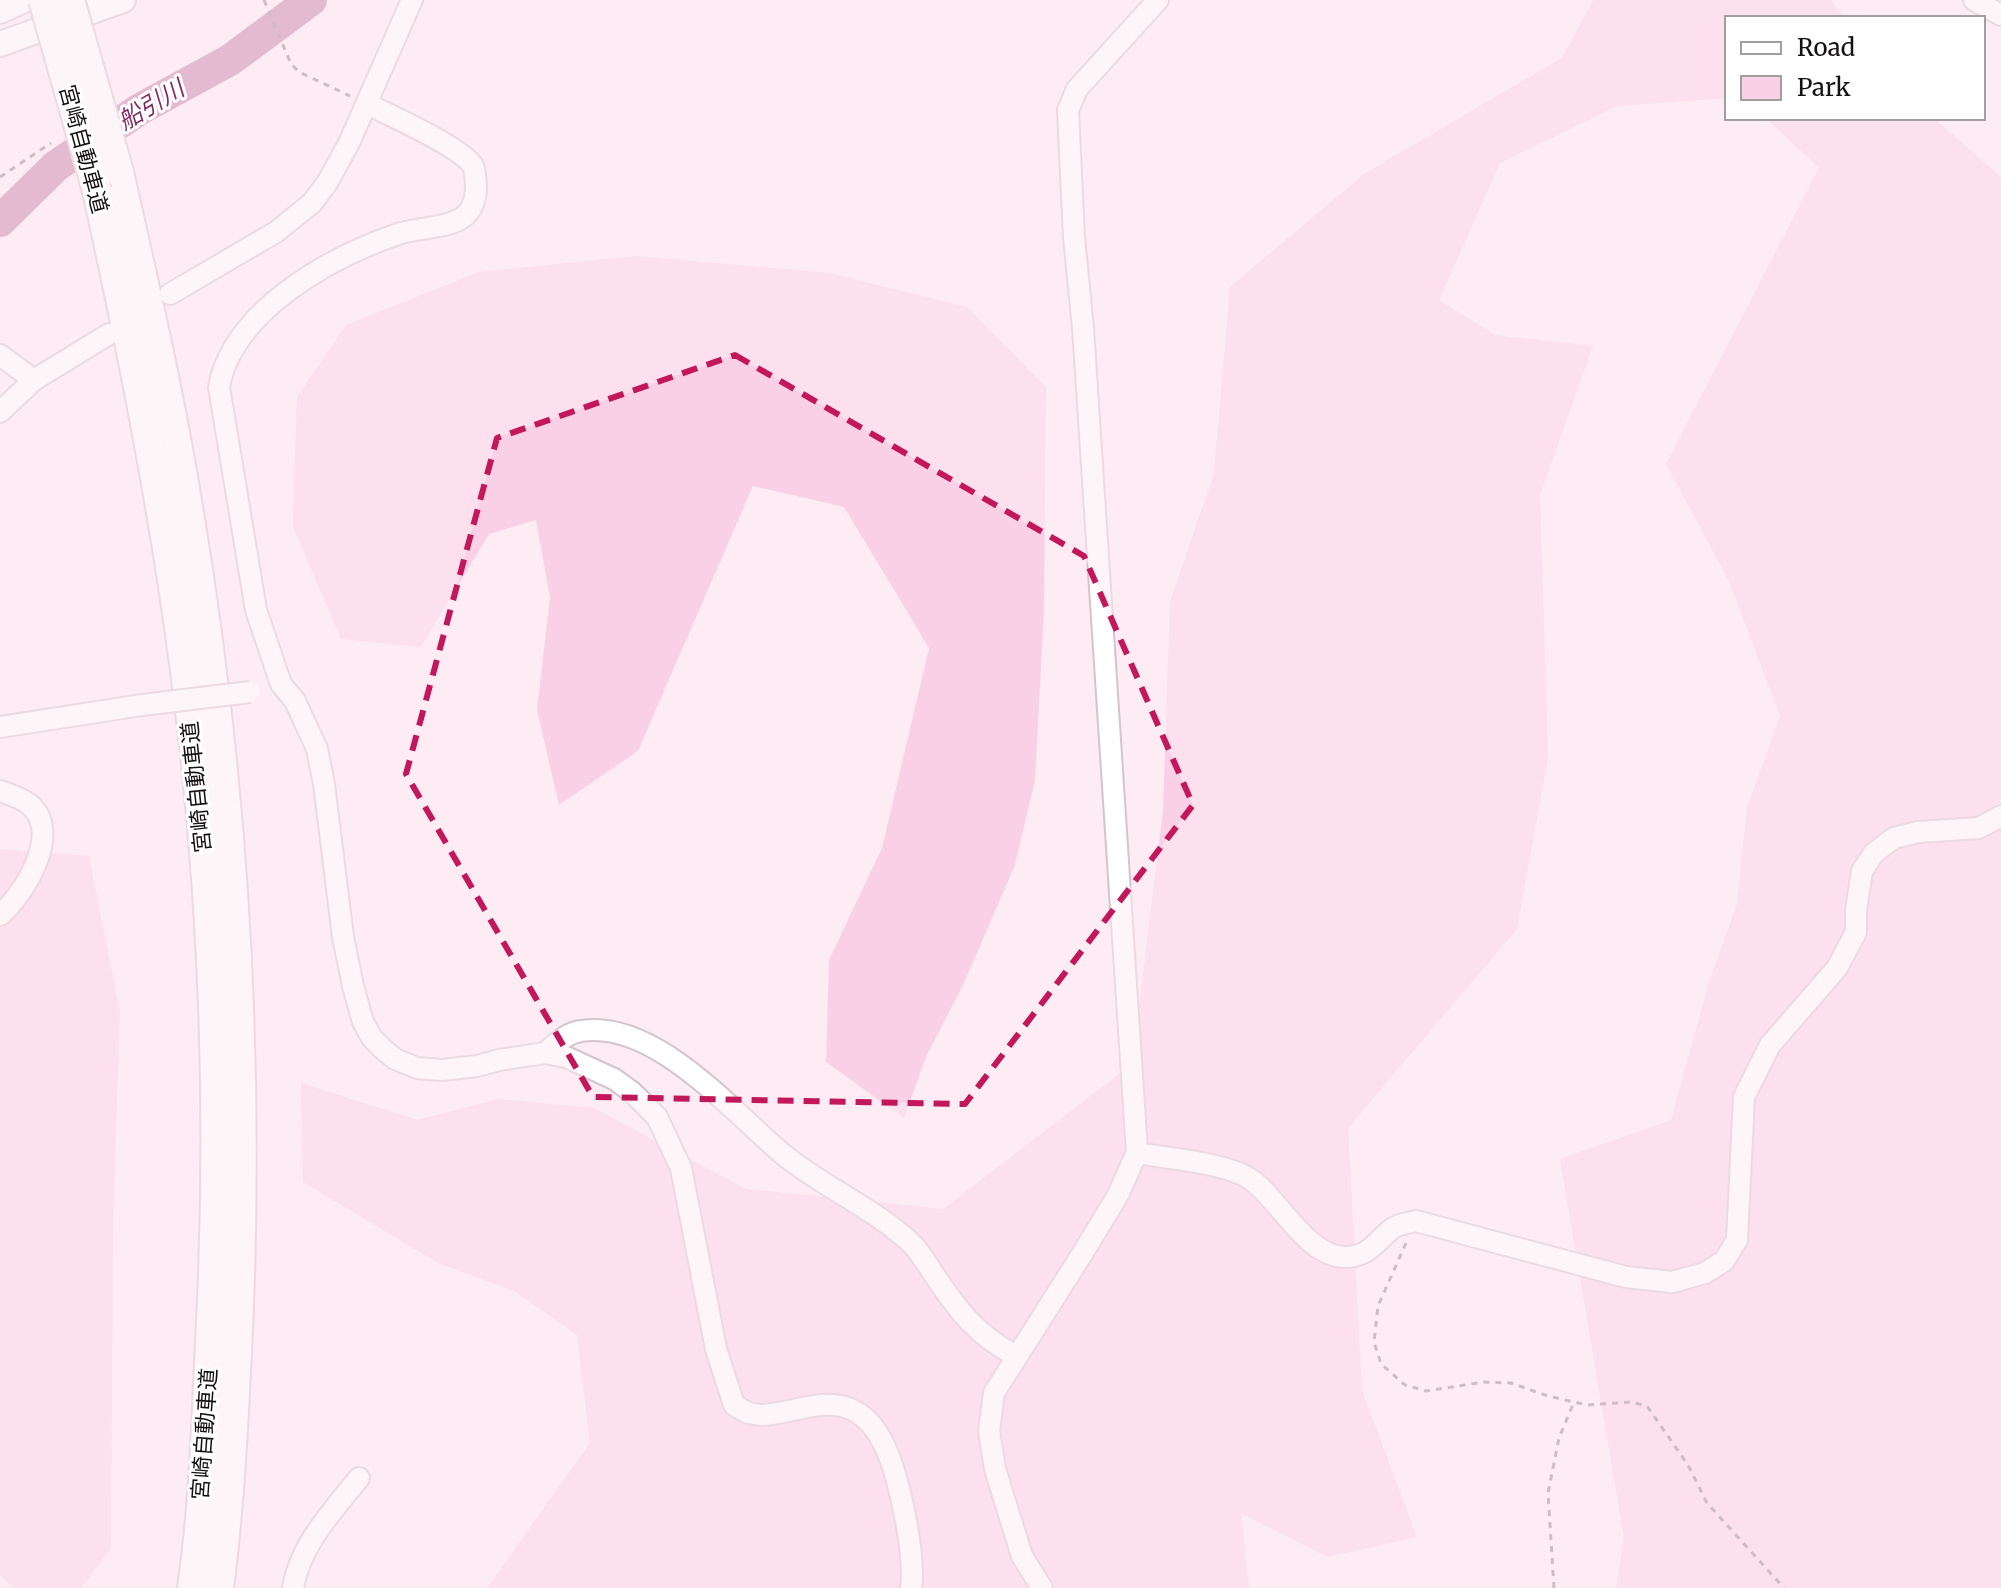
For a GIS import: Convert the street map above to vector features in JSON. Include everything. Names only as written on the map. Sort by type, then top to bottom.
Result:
[{"type":"highway","name":"宮崎自動車道","points":[[43,0],[97,191],[160,501],[185,673],[205,870],[216,1086],[215,1259],[206,1430],[192,1588]]},
{"type":"highway","name":"宮崎自動車道","points":[[70,0],[119,172],[155,333],[186,496],[210,668],[231,867],[242,1086],[241,1257],[233,1430],[219,1588]]},
{"type":"main road","points":[[0,11],[24,0]]},
{"type":"main road","points":[[0,44],[123,0]]},
{"type":"street","points":[[170,294],[276,232],[312,203],[327,183],[368,104],[412,0]]},
{"type":"street","points":[[1042,1588],[1022,1556],[995,1469],[989,1431],[994,1393],[1118,1195],[1137,1153],[1068,110],[1077,89],[1158,0]]},
{"type":"street","points":[[1974,0],[2001,15]]},
{"type":"street","points":[[368,104],[458,152],[473,166],[476,180],[472,207],[458,221],[398,234],[340,258],[303,281],[256,320],[230,352],[222,370],[220,405],[256,610],[281,684],[295,701],[317,749],[343,937],[358,1005],[372,1038],[395,1059],[417,1068],[477,1066],[545,1053],[566,1057],[614,1079],[657,1117],[681,1168],[716,1349],[734,1405],[748,1413],[760,1415],[817,1406],[844,1407],[868,1421],[881,1438],[893,1468],[906,1519],[911,1588]]},
{"type":"street","points":[[0,412],[34,380],[109,334]]},
{"type":"street","points":[[0,355],[34,380]]},
{"type":"street","points":[[0,727],[250,692],[281,684]]},
{"type":"street","points":[[0,791],[31,805],[39,819],[42,839],[31,876],[20,894],[0,915]]},
{"type":"street","points":[[1137,1153],[1209,1165],[1249,1178],[1304,1237],[1344,1258],[1363,1254],[1378,1245],[1395,1226],[1416,1221],[1626,1277],[1672,1282],[1705,1273],[1724,1261],[1737,1240],[1744,1097],[1770,1045],[1837,968],[1856,932],[1862,871],[1874,853],[1894,838],[1918,832],[1979,828],[2001,816]]},
{"type":"street","points":[[545,1053],[561,1039],[580,1031],[611,1032],[639,1041],[674,1059],[784,1155],[915,1247],[959,1312],[982,1336],[1016,1356]]},
{"type":"street","points":[[293,1588],[298,1566],[318,1530],[359,1478]]},
{"type":"path","points":[[264,0],[286,58],[299,72],[368,104]]},
{"type":"path","points":[[0,177],[51,143]]},
{"type":"path","points":[[1416,1221],[1378,1306],[1374,1342],[1381,1364],[1405,1385],[1426,1391],[1484,1382],[1511,1383],[1587,1405],[1631,1402],[1647,1406],[1688,1465],[1707,1503],[1784,1588]]},
{"type":"path","points":[[1554,1588],[1548,1493],[1559,1438],[1574,1402]]},
{"type":"highlighted area","points":[[735,355],[1084,556],[1193,805],[965,1104],[593,1097],[406,774],[497,438]]},
{"type":"green space","points":[[1593,0],[1831,0],[1843,16],[1725,16],[1725,98],[1617,106],[1500,163],[1439,300],[1495,335],[1593,346],[1540,495],[1548,758],[1517,929],[1348,1128],[1362,1390],[1417,1537],[1327,1557],[1241,1513],[1249,1588],[487,1588],[590,1443],[577,1335],[514,1291],[438,1263],[303,1182],[301,1083],[418,1120],[497,1099],[594,1108],[746,1189],[943,1209],[1132,1064],[1163,811],[1170,601],[1214,474],[1230,287],[1364,174],[1562,58]]},
{"type":"green space","points":[[1768,120],[1936,120],[2001,177],[2001,1588],[1616,1588],[1624,1538],[1560,1159],[1671,1120],[1709,982],[1737,904],[1747,808],[1780,716],[1728,579],[1666,464],[1819,168]]},
{"type":"green space","points":[[635,256],[830,273],[967,307],[1046,387],[1044,611],[1035,780],[1015,865],[964,983],[926,1057],[904,1118],[826,1062],[829,960],[882,848],[929,648],[844,507],[753,486],[638,751],[559,805],[537,710],[550,598],[536,520],[489,534],[421,647],[341,639],[293,527],[297,397],[346,325],[479,272]]},
{"type":"green space","points":[[0,849],[89,856],[120,1012],[113,1216],[111,1548],[81,1588],[14,1588],[0,1575]]},
{"type":"waterway","name":"船引川","points":[[0,221],[56,166],[140,109],[230,60],[311,0]]}]
